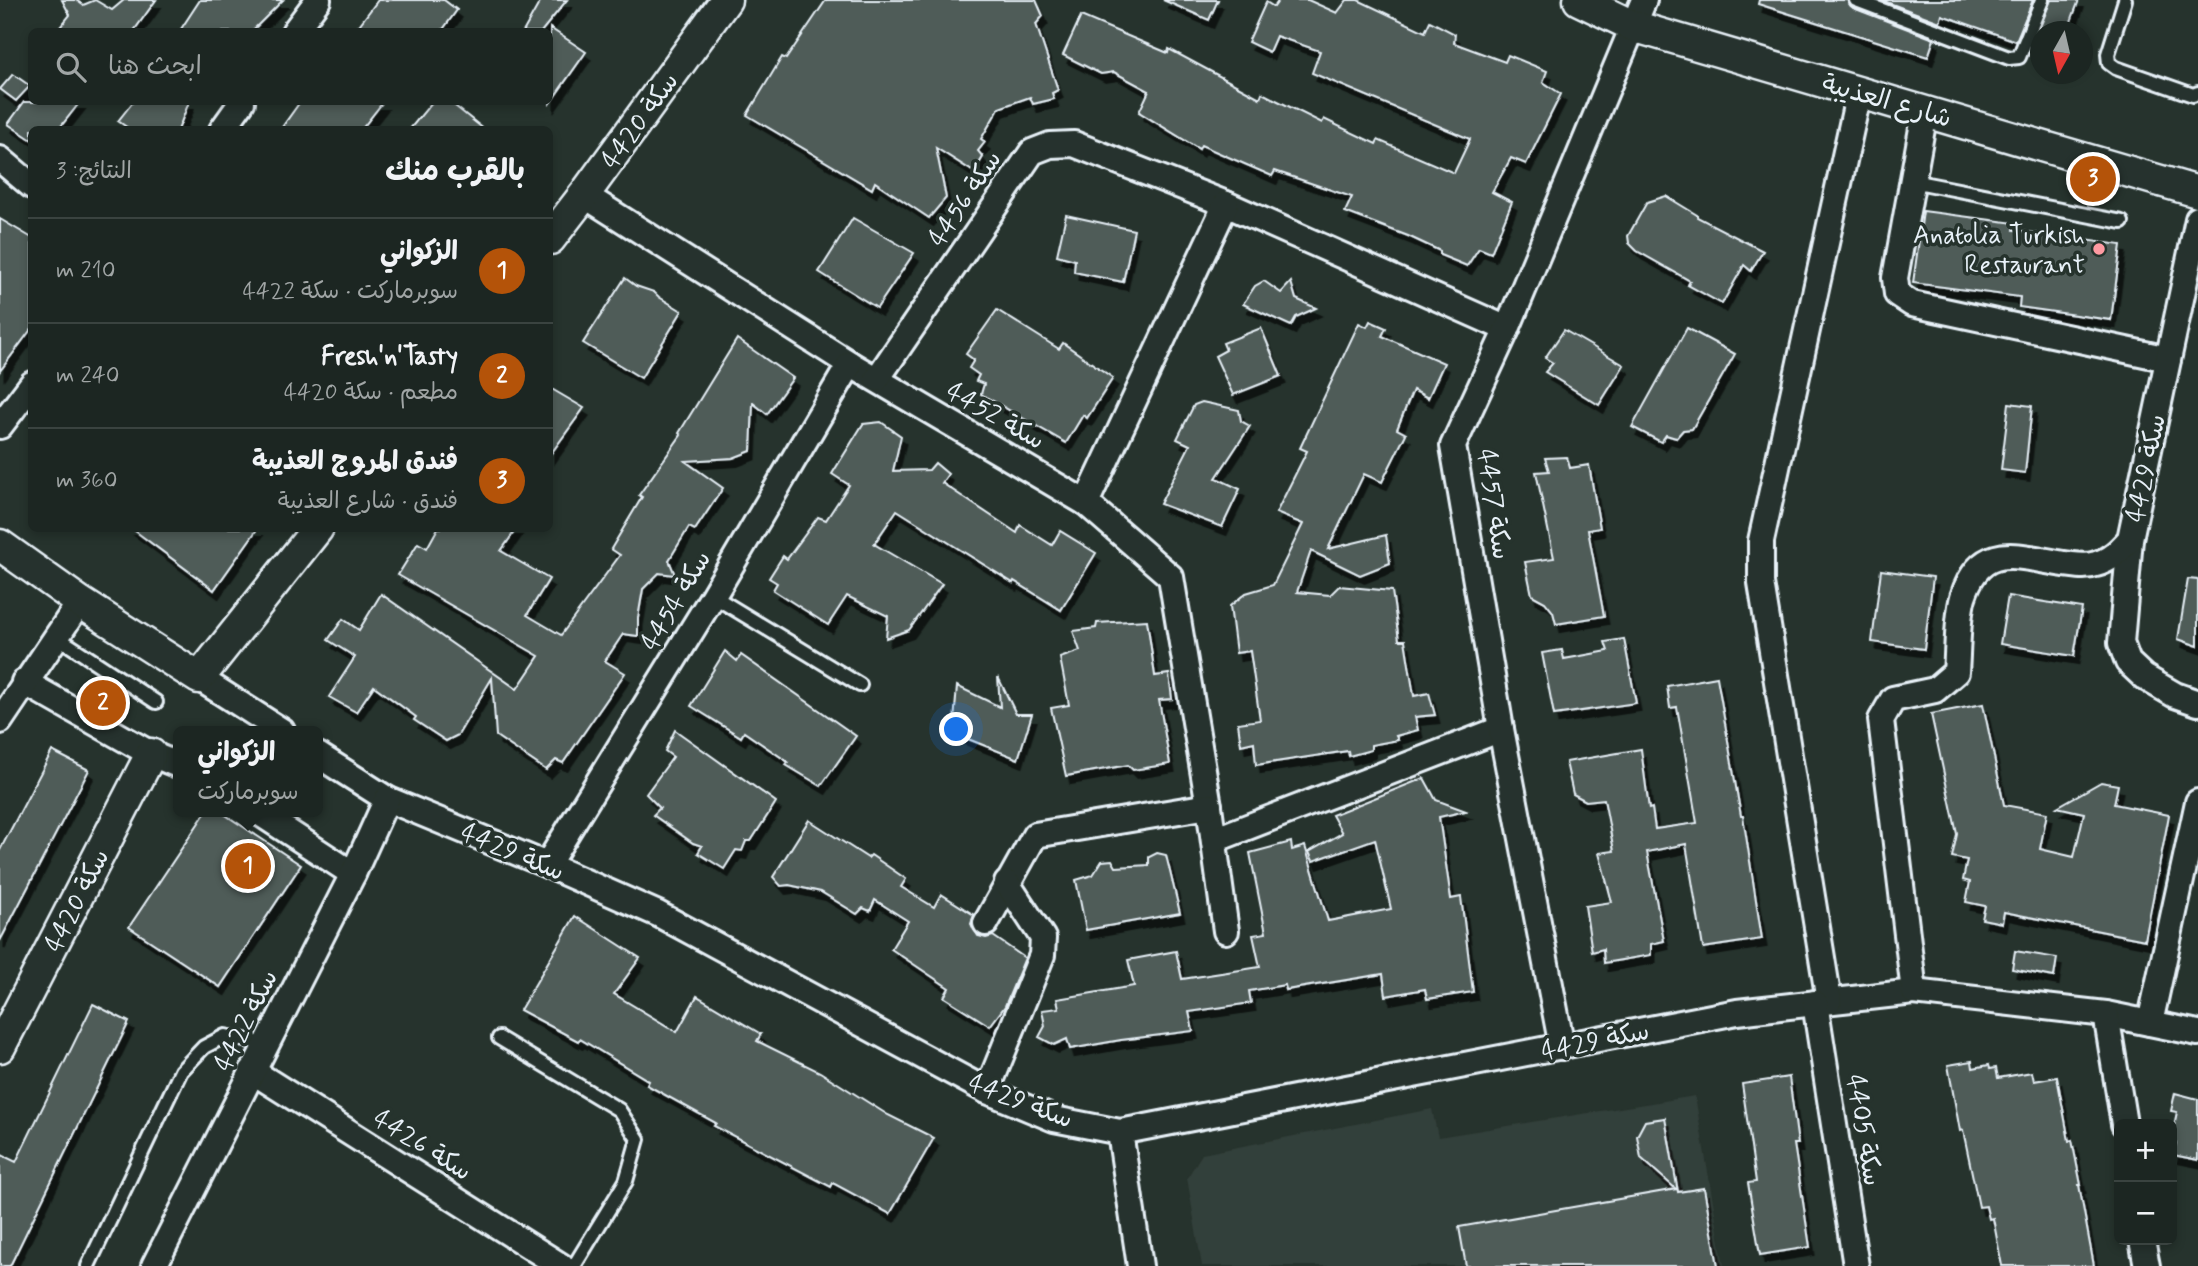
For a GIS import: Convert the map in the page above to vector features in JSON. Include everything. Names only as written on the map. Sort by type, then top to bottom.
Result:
[{"type":"street","points":[[297,28],[318,0]]},
{"type":"street","name":"سكة 4420","points":[[553,235],[726,0]]},
{"type":"street","name":"شارع العذيبة","points":[[1579,0],[1639,13],[1859,92],[2198,192]]},
{"type":"street","name":"سكة 4457","points":[[1562,1047],[1501,729],[1453,446],[1507,328],[1639,13]]},
{"type":"street","name":"سكة 4405","points":[[1856,1266],[1822,1002],[1761,583],[1761,541],[1859,92]]},
{"type":"street","points":[[225,126],[240,105]]},
{"type":"street","points":[[1925,112],[1895,278],[1897,294],[1912,304],[2168,359]]},
{"type":"street","name":"سكة 4456","points":[[877,379],[1032,152],[1050,145],[1074,144],[1226,204],[1507,328]]},
{"type":"street","points":[[0,159],[28,183]]},
{"type":"street","name":"سكة 4452","points":[[584,195],[850,364],[1086,503],[1171,577],[1209,806],[1226,931]]},
{"type":"street","points":[[1086,503],[1226,204]]},
{"type":"street","name":"سكة 4429","points":[[1914,992],[1881,720],[1893,699],[1935,690],[1956,672],[1962,599],[1975,570],[1991,558],[2014,556],[2084,567],[2098,564],[2115,555],[2130,539],[2168,359],[2190,294],[2198,219]]},
{"type":"street","name":"سكة 4454","points":[[547,865],[713,596],[850,364]]},
{"type":"street","points":[[0,426],[28,389]]},
{"type":"street","points":[[199,678],[315,532]]},
{"type":"street","points":[[2130,539],[2121,643],[2128,662],[2144,677],[2175,695],[2198,703]]},
{"type":"street","points":[[0,545],[80,602],[274,726]]},
{"type":"street","points":[[0,721],[80,602]]},
{"type":"street","points":[[24,682],[165,760]]},
{"type":"street","points":[[1214,841],[1501,729]]},
{"type":"street","name":"سكة 4429","points":[[323,758],[387,799],[658,914],[987,1091],[1054,1119],[1120,1132],[1737,1013],[1914,992],[2106,1014],[2198,1033]]},
{"type":"street","name":"سكة 4420","points":[[0,1047],[165,760]]},
{"type":"street","name":"سكة 4422","points":[[154,1266],[352,874],[387,799]]},
{"type":"street","points":[[2150,1023],[2198,802]]},
{"type":"street","points":[[986,923],[1035,835],[1209,806]]},
{"type":"street","points":[[266,817],[352,874]]},
{"type":"street","points":[[987,1091],[1042,955],[1043,937],[1007,883]]},
{"type":"street","points":[[2106,1014],[2123,1119]]},
{"type":"street","name":"سكة 4426","points":[[252,1071],[561,1266]]},
{"type":"street","points":[[1120,1132],[1140,1266]]},
{"type":"street","points":[[2143,1245],[2147,1266]]},
{"type":"lane","points":[[1856,0],[2009,58],[2019,57],[2042,0]]},
{"type":"lane","points":[[2124,0],[2108,54],[2109,63],[2154,81],[2193,94],[2198,93]]},
{"type":"lane","points":[[1912,181],[2122,222]]},
{"type":"lane","points":[[713,596],[860,685]]},
{"type":"lane","points":[[57,637],[156,702]]},
{"type":"lane","points":[[88,1266],[181,1071],[204,1047],[225,1036],[266,1044]]},
{"type":"lane","points":[[499,1038],[618,1110],[638,1139],[626,1181],[574,1266]]},
{"type":"shaded area","points":[[1695,1096],[1724,1266],[1202,1266],[1187,1178],[1202,1154],[1432,1109],[1438,1137]]},
{"type":"building","points":[[62,0],[76,0],[83,5],[95,0],[112,10],[124,0],[156,0],[136,28],[59,28],[70,15]]},
{"type":"building","points":[[200,0],[283,0],[255,28],[182,28]]},
{"type":"building","points":[[378,0],[444,0],[457,10],[444,28],[357,28]]},
{"type":"building","points":[[541,0],[567,0],[544,28],[525,28]]},
{"type":"building","points":[[826,0],[1036,0],[1043,16],[1036,24],[1058,90],[1052,93],[1054,99],[1033,104],[1030,97],[999,108],[981,139],[985,142],[978,151],[983,157],[974,172],[936,148],[946,198],[929,218],[875,182],[872,189],[747,115],[782,57],[786,59]]},
{"type":"building","points":[[1163,0],[1218,0],[1209,20]]},
{"type":"building","points":[[1279,0],[1308,0],[1337,13],[1347,0],[1358,0],[1425,32],[1430,21],[1455,34],[1454,43],[1505,62],[1508,55],[1547,71],[1543,82],[1561,94],[1526,164],[1511,158],[1492,192],[1512,202],[1491,253],[1479,248],[1467,266],[1440,255],[1440,251],[1408,236],[1345,212],[1352,197],[1275,171],[1272,176],[1201,145],[1199,149],[1139,112],[1149,91],[1114,72],[1101,74],[1063,55],[1081,16],[1168,53],[1169,49],[1260,98],[1262,93],[1322,123],[1324,119],[1376,144],[1378,140],[1454,173],[1470,139],[1312,73],[1320,51],[1276,36],[1269,52],[1248,42],[1266,2],[1274,7]]},
{"type":"building","points":[[1759,0],[1847,0],[1853,8],[1934,39],[1928,57],[1758,4]]},
{"type":"building","points":[[1881,0],[2033,0],[2016,41],[1942,15],[1940,22]]},
{"type":"building","points":[[2051,0],[2079,0],[2071,21],[2043,21]]},
{"type":"building","points":[[553,30],[586,52],[553,99]]},
{"type":"building","points":[[13,74],[28,85],[16,101],[0,89]]},
{"type":"building","points":[[24,102],[28,102],[28,105],[78,105],[61,126],[28,126],[28,137],[8,124]]},
{"type":"building","points":[[131,105],[188,105],[180,126],[125,126],[118,121]]},
{"type":"building","points":[[298,105],[381,105],[364,126],[283,126]]},
{"type":"building","points":[[430,105],[454,105],[480,126],[412,126]]},
{"type":"building","points":[[1666,196],[1697,217],[1763,251],[1751,271],[1744,265],[1722,304],[1688,285],[1690,281],[1637,251],[1629,243],[1628,236],[1647,202]]},
{"type":"building","points":[[1923,211],[2015,223],[2014,230],[2121,245],[2111,320],[2019,307],[2020,297],[1913,283]]},
{"type":"building","points":[[1066,215],[1134,230],[1123,282],[1074,272],[1075,260],[1057,255]]},
{"type":"building","points":[[853,218],[914,253],[877,308],[819,272]]},
{"type":"building","points":[[0,219],[28,236],[28,333],[0,371]]},
{"type":"building","points":[[625,278],[636,286],[654,292],[682,311],[641,378],[583,343]]},
{"type":"building","points":[[1264,281],[1281,293],[1291,282],[1296,299],[1316,308],[1296,317],[1291,326],[1243,304],[1255,286]]},
{"type":"building","points":[[997,310],[1059,349],[1063,343],[1113,378],[1087,418],[1083,415],[1066,443],[981,394],[984,384],[976,381],[979,375],[969,368],[974,360],[966,354]]},
{"type":"building","points":[[1370,321],[1386,328],[1382,336],[1444,363],[1428,398],[1413,390],[1397,429],[1406,434],[1382,482],[1364,474],[1328,549],[1386,535],[1390,563],[1360,575],[1311,551],[1297,592],[1330,595],[1339,586],[1392,591],[1399,640],[1405,640],[1414,696],[1429,693],[1435,715],[1415,717],[1418,730],[1396,736],[1398,740],[1371,745],[1371,750],[1349,756],[1348,751],[1256,765],[1254,742],[1241,745],[1238,723],[1260,720],[1250,651],[1236,653],[1230,606],[1246,593],[1273,585],[1303,524],[1276,513],[1307,451],[1300,448],[1359,323],[1367,327]]},
{"type":"building","points":[[1261,328],[1281,376],[1233,395],[1215,356],[1226,350],[1223,343]]},
{"type":"building","points":[[1687,328],[1735,354],[1692,429],[1683,430],[1676,438],[1666,435],[1661,442],[1632,427]]},
{"type":"building","points":[[1564,330],[1624,365],[1599,405],[1545,372],[1553,363],[1545,358]]},
{"type":"building","points":[[737,339],[793,378],[767,414],[753,403],[751,451],[733,458],[685,461],[723,488],[695,530],[689,527],[669,560],[675,575],[659,573],[643,589],[638,636],[623,634],[605,661],[625,673],[563,763],[556,760],[546,770],[496,736],[492,678],[458,735],[446,741],[414,720],[416,717],[374,686],[356,712],[329,697],[355,657],[328,640],[343,619],[359,630],[381,594],[517,689],[539,656],[398,575],[418,543],[427,548],[436,532],[514,532],[501,551],[549,579],[527,615],[561,635],[620,555],[611,549],[642,497],[639,495],[681,435],[679,433]]},
{"type":"building","points":[[553,390],[584,408],[553,451]]},
{"type":"building","points":[[1202,402],[1239,410],[1241,421],[1250,426],[1216,478],[1240,489],[1222,527],[1160,504],[1190,445],[1177,439],[1194,405]]},
{"type":"building","points":[[2009,403],[2032,406],[2025,473],[2001,470]]},
{"type":"building","points":[[881,422],[901,436],[893,471],[929,470],[935,463],[948,474],[942,483],[1017,533],[1020,525],[1052,545],[1060,531],[1096,553],[1061,610],[897,510],[874,544],[942,584],[909,630],[886,638],[888,616],[847,596],[828,625],[773,590],[777,583],[769,578],[783,556],[787,559],[818,517],[826,520],[849,485],[832,474],[863,424]]},
{"type":"building","points":[[1567,457],[1570,468],[1589,465],[1600,528],[1588,530],[1604,616],[1556,624],[1553,612],[1545,602],[1532,595],[1525,562],[1554,558],[1536,472],[1549,471],[1545,458]]},
{"type":"building","points":[[136,532],[255,532],[214,590]]},
{"type":"building","points":[[1881,570],[1933,577],[1924,649],[1872,642]]},
{"type":"building","points":[[2188,579],[2198,580],[2198,646],[2178,639]]},
{"type":"building","points":[[2008,596],[2082,608],[2074,656],[2000,644]]},
{"type":"building","points":[[1147,620],[1155,676],[1169,674],[1172,699],[1159,700],[1170,764],[1133,770],[1128,765],[1066,776],[1051,708],[1069,705],[1060,658],[1080,651],[1073,631],[1096,628],[1097,623]]},
{"type":"building","points":[[1624,639],[1636,703],[1554,715],[1542,653],[1562,650],[1564,659],[1608,651],[1605,642]]},
{"type":"building","points":[[725,651],[737,661],[741,655],[856,736],[821,786],[786,765],[788,762],[744,732],[741,737],[691,706]]},
{"type":"building","points":[[998,677],[1016,714],[1032,714],[1018,759],[953,733],[957,686],[1000,707]]},
{"type":"building","points":[[1717,677],[1762,939],[1703,948],[1686,844],[1647,852],[1664,941],[1651,944],[1651,955],[1604,963],[1603,949],[1592,952],[1585,906],[1612,902],[1599,853],[1614,851],[1604,799],[1586,801],[1573,794],[1566,762],[1641,749],[1649,809],[1652,808],[1655,829],[1697,823],[1677,707],[1670,708],[1667,686]]},
{"type":"building","points":[[1983,704],[2004,805],[2047,813],[2040,849],[2074,857],[2084,813],[2057,807],[2101,782],[2118,785],[2114,804],[2169,815],[2145,940],[2004,912],[2002,923],[1982,919],[1985,906],[1966,902],[1970,882],[1963,880],[1967,860],[1952,857],[1957,834],[1931,714]]},
{"type":"building","points":[[675,730],[776,802],[751,841],[746,841],[742,851],[736,850],[724,869],[698,853],[702,846],[693,843],[653,815],[660,808],[646,794],[673,757],[665,751]]},
{"type":"building","points":[[52,751],[89,770],[0,941],[0,850]]},
{"type":"building","points":[[1424,778],[1436,800],[1466,811],[1439,817],[1451,899],[1461,897],[1473,992],[1427,999],[1425,989],[1386,996],[1383,974],[1286,990],[1285,985],[1249,991],[1251,1003],[1189,1012],[1193,1031],[1070,1049],[1067,1039],[1054,1045],[1039,1037],[1045,1026],[1042,1010],[1059,1008],[1057,999],[1134,986],[1128,960],[1176,951],[1182,979],[1260,967],[1253,935],[1266,933],[1250,853],[1291,842],[1292,850],[1305,846],[1328,921],[1391,909],[1375,839],[1313,861],[1309,852],[1342,833],[1332,815]]},
{"type":"building","points":[[203,817],[229,817],[301,865],[220,987],[129,927]]},
{"type":"building","points":[[809,820],[868,858],[871,855],[906,879],[901,887],[934,907],[941,894],[974,915],[971,924],[978,936],[993,936],[1025,958],[1005,1006],[990,1026],[944,997],[949,988],[891,949],[908,921],[875,900],[870,911],[863,908],[857,914],[821,892],[789,885],[781,886],[773,877]]},
{"type":"building","points":[[1157,853],[1166,855],[1180,913],[1086,930],[1076,880],[1093,875],[1102,861],[1112,860],[1116,867],[1149,865],[1149,857]]},
{"type":"building","points":[[575,916],[640,958],[614,994],[677,1032],[697,996],[761,1034],[757,1041],[820,1072],[888,1115],[934,1138],[890,1214],[833,1183],[831,1187],[714,1126],[716,1123],[647,1085],[649,1081],[580,1039],[578,1041],[520,1010]]},
{"type":"building","points":[[2015,951],[2057,958],[2054,977],[2012,969]]},
{"type":"building","points":[[93,1004],[129,1022],[10,1266],[0,1266],[0,1154],[16,1162]]},
{"type":"building","points":[[1972,1061],[1973,1068],[1989,1065],[1990,1069],[1996,1068],[1998,1078],[2032,1072],[2034,1081],[2057,1077],[2069,1141],[2072,1140],[2081,1185],[2094,1266],[2002,1266],[1993,1218],[1989,1219],[1986,1206],[1979,1207],[1963,1130],[1960,1131],[1948,1065]]},
{"type":"building","points":[[1789,1077],[1798,1144],[1794,1144],[1810,1247],[1760,1255],[1748,1183],[1756,1182],[1742,1084]]},
{"type":"building","points":[[2175,1093],[2198,1099],[2198,1160],[2177,1156],[2177,1112],[2171,1111]]},
{"type":"building","points":[[1665,1118],[1678,1192],[1704,1188],[1718,1266],[1466,1266],[1459,1227],[1676,1189],[1641,1158],[1637,1136],[1645,1121]]},
{"type":"place","name":"فندق المروج العذيبة","points":[[2093,179]]},
{"type":"place","name":"Anatolia Turkish Restaurant","points":[[2099,249]]},
{"type":"place","name":"Fresh'n'Tasty","points":[[103,703]]},
{"type":"place","name":"الزكواني","points":[[248,866]]}]
